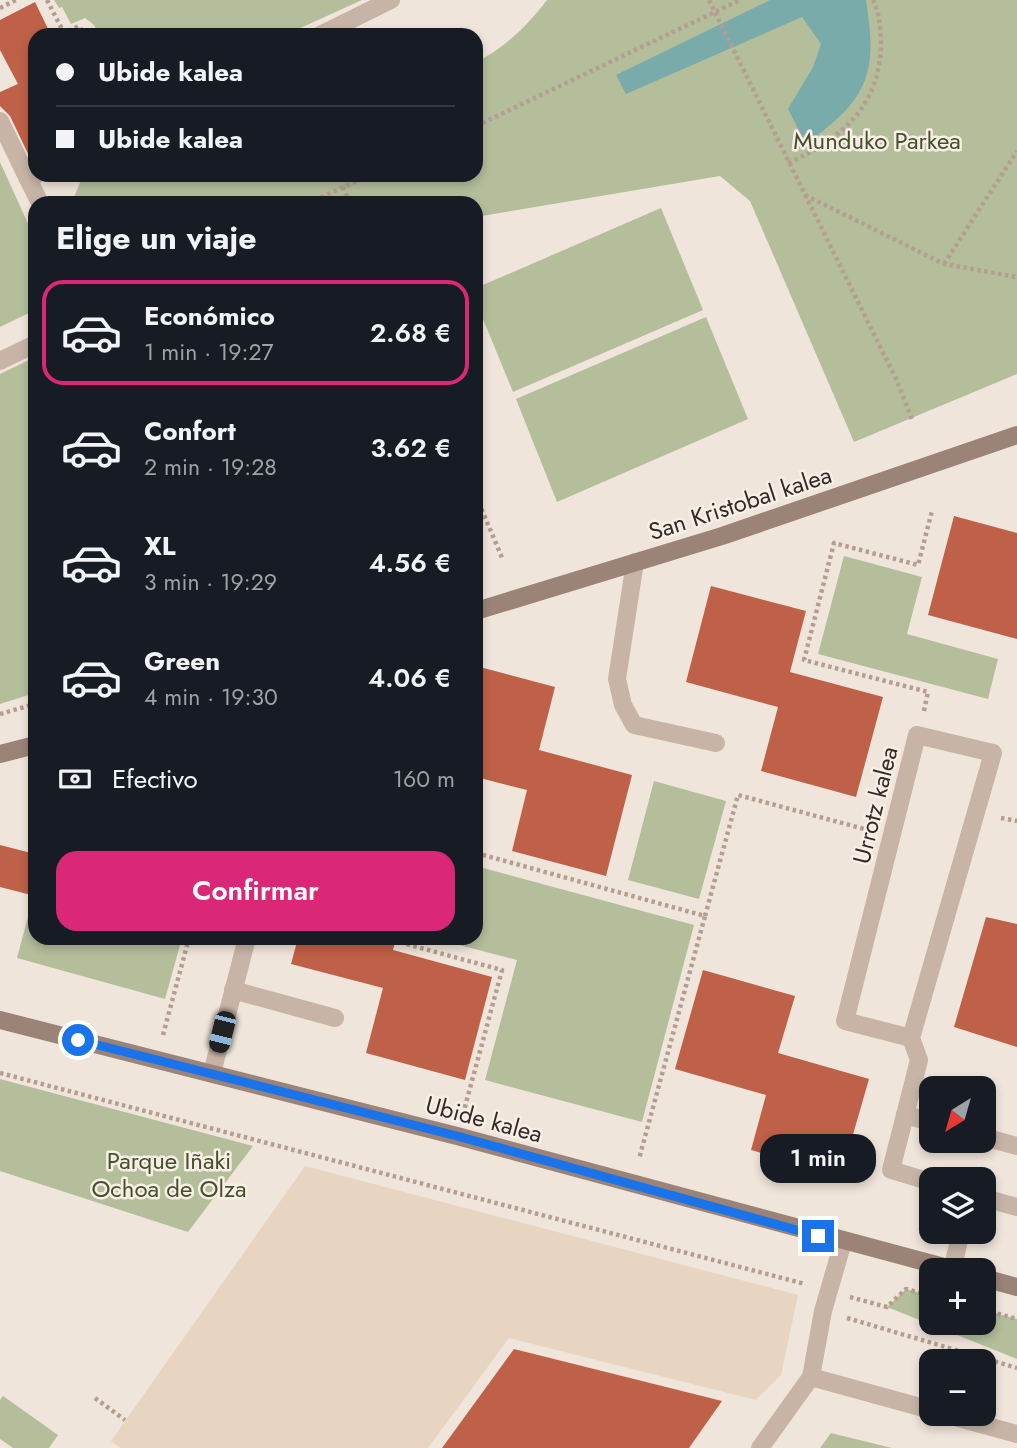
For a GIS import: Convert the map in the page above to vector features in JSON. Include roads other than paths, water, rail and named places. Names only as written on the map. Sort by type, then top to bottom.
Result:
[{"type":"street","points":[[334,28],[391,0]]},
{"type":"street","points":[[0,121],[28,170]]},
{"type":"street","points":[[0,361],[28,347]]},
{"type":"street","name":"San Kristobal kalea","points":[[483,609],[722,536],[1017,435]]},
{"type":"street","points":[[635,562],[617,679],[623,705],[634,724],[716,743]]},
{"type":"street","name":"Urrotz kalea","points":[[911,1038],[845,1021],[918,735],[993,753],[911,1038],[919,1060],[891,1170],[919,1178]]},
{"type":"street","points":[[0,754],[28,747]]},
{"type":"street","points":[[212,1073],[245,945]]},
{"type":"street","points":[[233,990],[335,1018]]},
{"type":"street","name":"Ubide kalea","points":[[0,1020],[457,1136],[919,1261]]},
{"type":"street","points":[[905,1115],[919,1119]]},
{"type":"street","points":[[996,1140],[1017,1146]]},
{"type":"street","points":[[996,1202],[1017,1208]]},
{"type":"street","points":[[760,1448],[811,1377],[823,1311],[843,1242]]},
{"type":"street","points":[[996,1281],[1017,1287]]},
{"type":"street","points":[[811,1377],[919,1407]]},
{"type":"street","points":[[988,1426],[1017,1434]]},
{"type":"water","points":[[770,0],[866,0],[870,48],[869,67],[864,83],[843,113],[806,144],[788,109],[813,67],[821,44],[802,17],[626,94],[616,75]]},
{"type":"park label","name":"Munduko Parkea","points":[[877,140]]},
{"type":"park label","name":"Parque Iñaki Ochoa de Olza","points":[[169,1174]]}]
